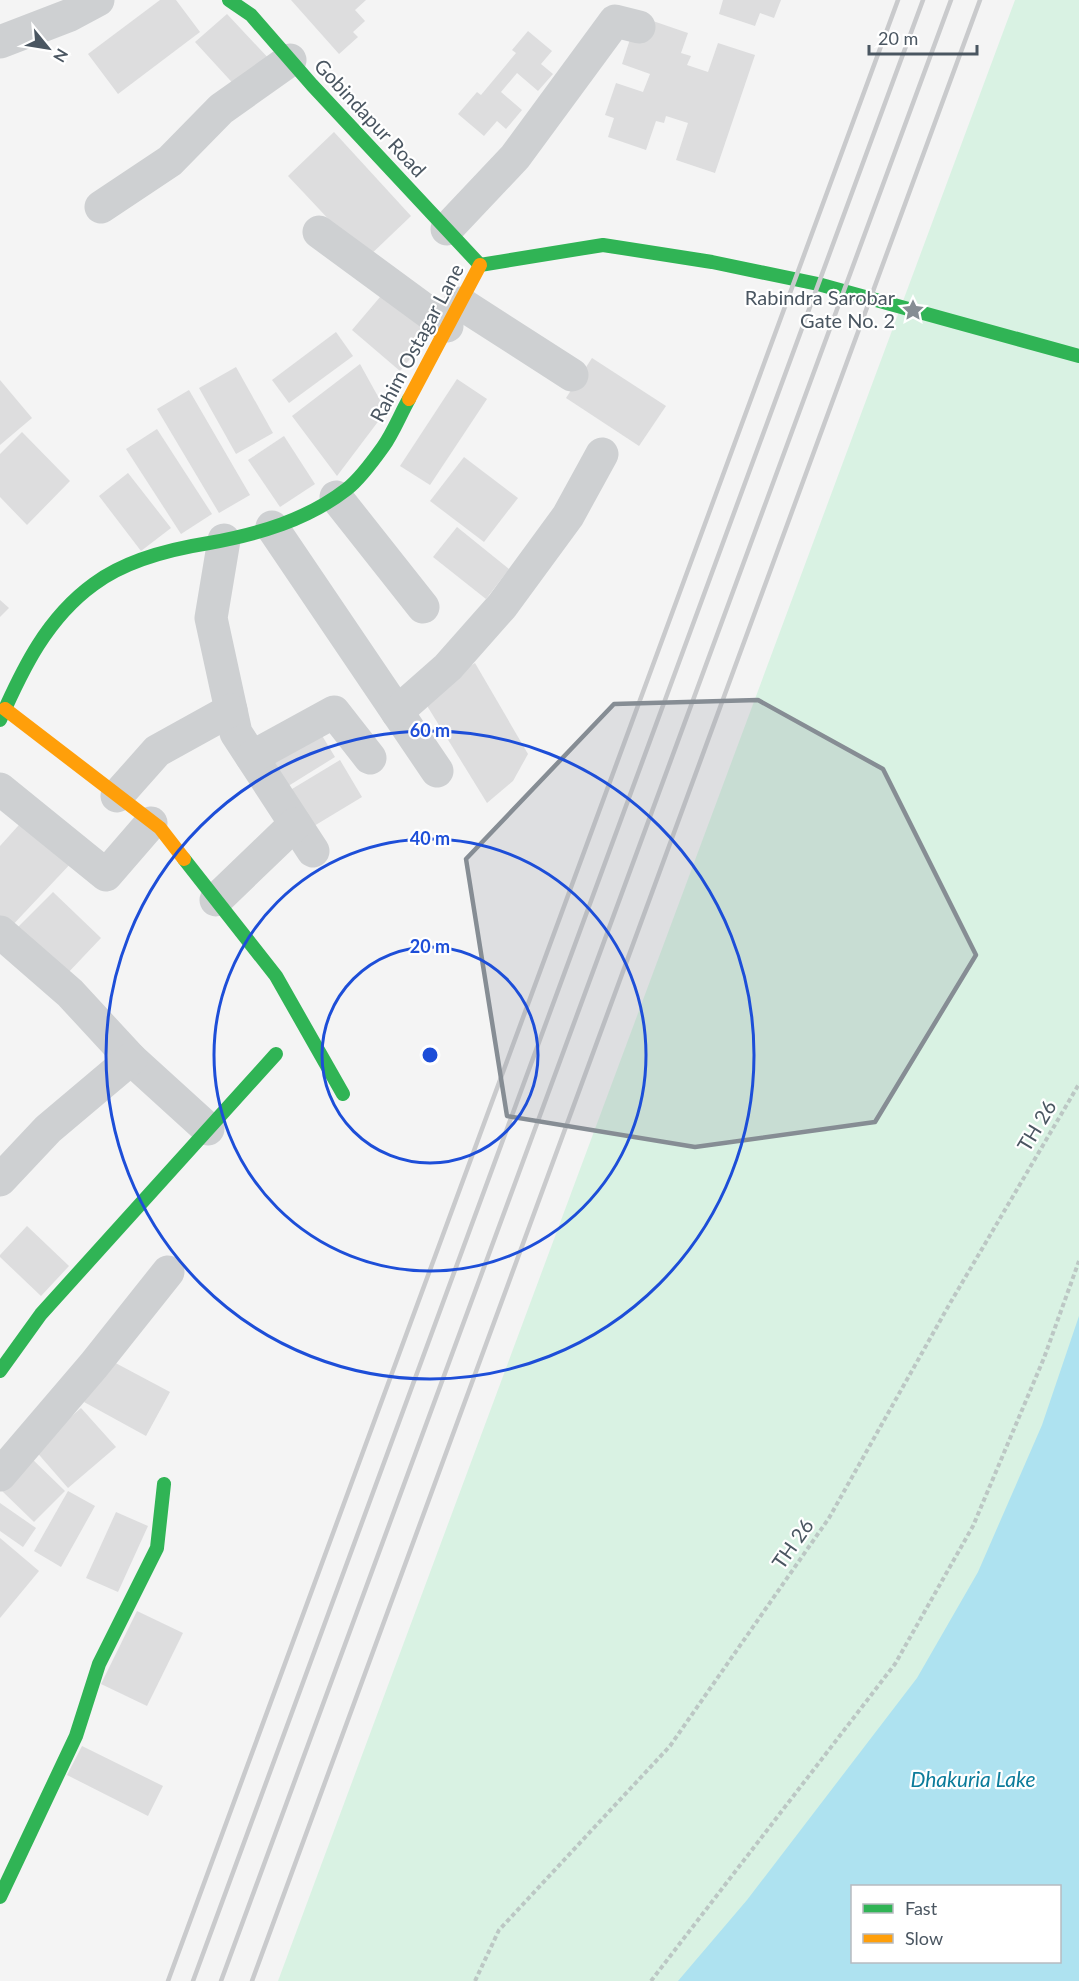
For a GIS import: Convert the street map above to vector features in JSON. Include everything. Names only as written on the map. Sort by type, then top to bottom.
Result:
[{"type":"street","points":[[0,42],[70,15],[98,0]]},
{"type":"street","name":"Gobindapur Road","points":[[230,0],[251,15],[480,265]]},
{"type":"street","points":[[447,229],[515,157],[620,16]]},
{"type":"street","points":[[101,207],[170,161],[221,110],[290,60]]},
{"type":"street","points":[[319,232],[453,314],[572,375]]},
{"type":"street","name":"Rahim Ostagar Lane","points":[[2,715],[23,668],[56,619],[95,583],[139,560],[190,546],[251,535],[305,516],[349,488],[384,446],[480,265],[603,245],[712,262],[818,284],[1079,356]]},
{"type":"street","points":[[397,712],[448,668],[502,606],[568,516],[602,453]]},
{"type":"street","points":[[336,497],[423,607]]},
{"type":"street","points":[[272,527],[437,771]]},
{"type":"street","points":[[224,540],[211,618],[236,733],[313,851]]},
{"type":"street","points":[[117,796],[157,751],[231,710]]},
{"type":"street","points":[[252,757],[334,712],[370,758]]},
{"type":"street","points":[[2,715],[160,828],[276,976],[344,1094]]},
{"type":"street","points":[[0,789],[106,874],[151,823]]},
{"type":"street","points":[[216,900],[295,824]]},
{"type":"street","points":[[0,932],[70,993],[131,1059],[208,1129]]},
{"type":"street","points":[[0,1371],[41,1314],[276,1054]]},
{"type":"street","points":[[0,1180],[48,1129],[131,1059]]},
{"type":"street","points":[[0,1475],[94,1365],[168,1272]]},
{"type":"street","points":[[0,1898],[7,1862],[76,1736],[99,1664],[157,1548],[164,1484]]},
{"type":"path","name":"TH 26","points":[[475,1981],[499,1930],[670,1746],[829,1518],[949,1305],[1079,1084]]},
{"type":"path","points":[[651,1981],[895,1664],[972,1526],[1044,1358],[1079,1261]]},
{"type":"highlighted area","points":[[758,700],[883,769],[976,955],[875,1122],[695,1147],[507,1116],[466,859],[614,704]]},
{"type":"green space","points":[[1015,0],[1079,0],[1079,1981],[278,1981]]},
{"type":"water","name":"Dhakuria Lake","points":[[1079,1316],[1079,1981],[678,1981],[747,1900],[917,1678],[978,1572],[1042,1425]]},
{"type":"building","points":[[160,0],[176,0],[200,32],[118,94],[88,54]]},
{"type":"building","points":[[291,0],[366,0],[355,10],[365,21],[353,32],[358,37],[339,54]]},
{"type":"building","points":[[723,0],[781,0],[774,18],[760,13],[755,26],[719,14]]},
{"type":"building","points":[[227,14],[271,61],[239,90],[195,42]]},
{"type":"building","points":[[650,20],[688,33],[681,53],[691,56],[687,65],[708,72],[718,43],[755,55],[715,173],[676,160],[688,123],[666,116],[664,123],[656,121],[646,150],[608,137],[614,118],[605,115],[616,83],[643,92],[650,74],[622,64],[633,30]]},
{"type":"building","points":[[528,31],[552,51],[541,64],[553,74],[538,91],[517,73],[501,92],[522,110],[506,129],[497,121],[484,136],[458,114],[477,92],[481,95],[516,53],[512,50]]},
{"type":"building","points":[[334,132],[411,216],[366,259],[288,176]]},
{"type":"building","points":[[386,290],[434,330],[400,371],[352,330]]},
{"type":"building","points":[[336,332],[353,356],[289,403],[272,380]]},
{"type":"building","points":[[592,358],[666,406],[639,446],[566,398]]},
{"type":"building","points":[[360,364],[386,411],[337,476],[292,416]]},
{"type":"building","points":[[236,367],[273,433],[236,454],[199,388]]},
{"type":"building","points":[[457,379],[487,399],[430,485],[400,466]]},
{"type":"building","points":[[0,380],[32,418],[0,445]]},
{"type":"building","points":[[189,390],[250,495],[219,513],[157,409]]},
{"type":"building","points":[[157,429],[212,514],[181,534],[126,449]]},
{"type":"building","points":[[22,432],[70,481],[27,525],[0,497],[0,454]]},
{"type":"building","points":[[284,436],[315,484],[280,507],[248,460]]},
{"type":"building","points":[[464,457],[518,498],[484,542],[430,501]]},
{"type":"building","points":[[128,473],[171,528],[141,551],[99,496]]},
{"type":"building","points":[[457,527],[509,569],[486,599],[433,557]]},
{"type":"building","points":[[0,600],[9,608],[0,617]]},
{"type":"building","points":[[475,663],[528,754],[513,781],[487,803],[421,696]]},
{"type":"building","points":[[318,729],[335,757],[285,788],[267,760]]},
{"type":"building","points":[[340,760],[362,797],[309,829],[287,792]]},
{"type":"building","points":[[27,816],[74,860],[8,930],[0,923],[0,846]]},
{"type":"building","points":[[53,892],[101,938],[65,976],[16,929]]},
{"type":"building","points":[[27,1226],[69,1266],[41,1296],[0,1257]]},
{"type":"building","points":[[108,1359],[170,1392],[146,1436],[84,1402]]},
{"type":"building","points":[[81,1408],[116,1447],[68,1488],[34,1449]]},
{"type":"building","points":[[28,1455],[65,1491],[34,1522],[0,1489]]},
{"type":"building","points":[[68,1491],[95,1506],[61,1567],[34,1551]]},
{"type":"building","points":[[0,1503],[36,1528],[23,1547],[0,1531]]},
{"type":"building","points":[[116,1512],[148,1526],[118,1592],[86,1578]]},
{"type":"building","points":[[0,1538],[39,1571],[0,1618]]},
{"type":"building","points":[[137,1611],[183,1633],[147,1706],[101,1684]]},
{"type":"building","points":[[82,1746],[163,1786],[148,1816],[67,1775]]},
{"type":"railway","points":[[168,1981],[898,0]]},
{"type":"railway","points":[[193,1981],[923,0]]},
{"type":"railway","points":[[221,1981],[951,0]]},
{"type":"railway","points":[[252,1981],[980,0]]},
{"type":"traffic: fast","points":[[229,0],[251,15],[312,85],[480,265]]},
{"type":"traffic: fast","points":[[480,265],[603,245],[712,262],[818,284],[1079,356]]},
{"type":"traffic: fast","points":[[0,720],[38,645],[77,597],[120,568],[134,562],[264,530],[299,517],[332,500],[352,485],[371,464],[390,436],[409,399]]},
{"type":"traffic: fast","points":[[184,859],[276,976],[343,1094]]},
{"type":"traffic: fast","points":[[0,1371],[41,1314],[276,1054]]},
{"type":"traffic: fast","points":[[0,1897],[76,1736],[99,1664],[157,1548],[164,1484]]},
{"type":"traffic: slow","points":[[409,399],[480,265]]},
{"type":"traffic: slow","points":[[5,709],[160,828],[184,859]]},
{"type":"place","name":"Rabindra Sarobar Gate No. 2","points":[[913,310]]}]
